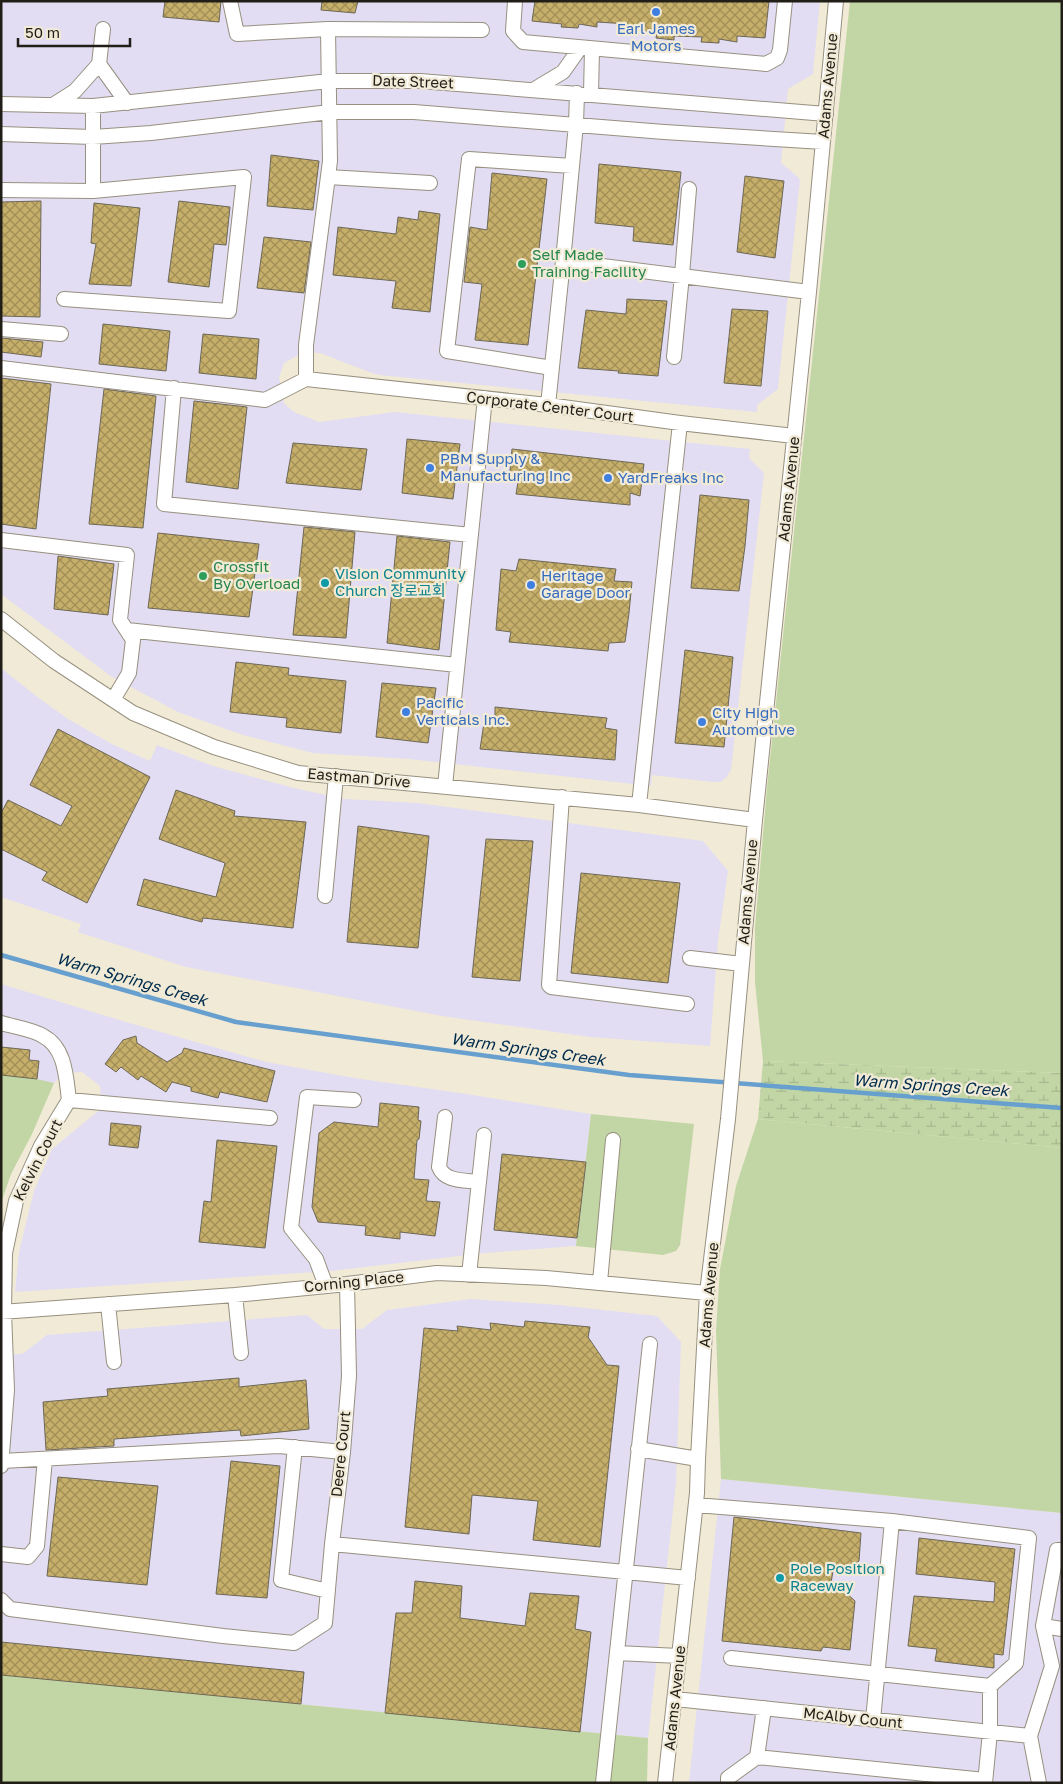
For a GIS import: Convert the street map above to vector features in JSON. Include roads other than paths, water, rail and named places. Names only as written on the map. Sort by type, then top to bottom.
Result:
[{"type":"street","points":[[230,1],[237,34],[328,29],[482,30]]},
{"type":"street","points":[[516,1],[513,31],[522,42],[766,64],[778,58],[785,1]]},
{"type":"street","name":"Adams Avenue","points":[[665,1783],[696,1505],[707,1293],[734,1059],[755,820],[809,292],[836,1]]},
{"type":"street","points":[[52,105],[75,91],[99,64],[103,29]]},
{"type":"street","points":[[1,368],[265,400],[306,379],[306,345],[330,161],[328,29]]},
{"type":"street","points":[[533,90],[562,72],[586,48]]},
{"type":"street","points":[[548,405],[576,124],[584,94],[586,48]]},
{"type":"street","points":[[99,64],[127,103]]},
{"type":"street","name":"Date Street","points":[[1,104],[93,106],[329,81],[420,81],[826,114]]},
{"type":"street","points":[[93,106],[93,191]]},
{"type":"street","name":"Date Street","points":[[1,134],[93,137],[151,133],[330,112],[414,112],[664,132],[823,142]]},
{"type":"street","points":[[552,368],[447,351],[469,159],[572,166]]},
{"type":"street","points":[[1,190],[93,191],[244,177],[229,311],[64,299]]},
{"type":"street","points":[[328,177],[430,183]]},
{"type":"street","points":[[674,357],[689,189]]},
{"type":"street","points":[[562,261],[809,292]]},
{"type":"street","points":[[1,329],[61,334]]},
{"type":"street","name":"Corporate Center Court","points":[[306,379],[548,405],[794,436]]},
{"type":"street","points":[[174,388],[164,504],[471,535]]},
{"type":"street","points":[[445,786],[485,398]]},
{"type":"street","points":[[639,805],[680,423]]},
{"type":"street","points":[[1,540],[126,555],[120,620],[133,640],[129,672],[113,700]]},
{"type":"street","name":"Eastman Drive","points":[[1,619],[54,661],[133,713],[214,747],[298,773],[562,797],[755,820]]},
{"type":"street","points":[[127,630],[458,665]]},
{"type":"street","points":[[325,896],[336,776]]},
{"type":"street","points":[[562,797],[549,985],[551,987],[687,1004]]},
{"type":"street","points":[[690,958],[742,964]]},
{"type":"street","points":[[1,1023],[43,1036],[55,1045],[63,1061],[69,1100],[270,1118]]},
{"type":"street","points":[[326,1286],[316,1259],[291,1228],[306,1097],[354,1100]]},
{"type":"street","name":"Kelvin Court","points":[[1,1466],[7,1390],[3,1312],[5,1253],[16,1201],[42,1146],[69,1100]]},
{"type":"street","points":[[445,1117],[439,1167],[442,1174],[449,1178],[479,1182]]},
{"type":"street","points":[[469,1274],[484,1135]]},
{"type":"street","points":[[600,1282],[613,1140]]},
{"type":"street","name":"Corning Place","points":[[3,1312],[235,1295],[437,1273],[600,1282],[707,1293]]},
{"type":"street","name":"Deere Court","points":[[1,1600],[10,1610],[294,1643],[325,1623],[349,1376],[346,1284]]},
{"type":"street","points":[[235,1295],[241,1353]]},
{"type":"street","points":[[108,1304],[114,1362]]},
{"type":"street","points":[[602,1783],[650,1344]]},
{"type":"street","points":[[2,1461],[279,1446],[343,1452]]},
{"type":"street","points":[[295,1447],[281,1580],[328,1591]]},
{"type":"street","points":[[638,1448],[698,1459]]},
{"type":"street","points":[[1,1554],[28,1557],[36,1546],[45,1459]]},
{"type":"street","points":[[696,1505],[892,1521],[1029,1538],[1016,1663],[990,1686],[731,1658]]},
{"type":"street","points":[[872,1720],[892,1521]]},
{"type":"street","points":[[332,1544],[688,1578]]},
{"type":"street","points":[[1038,1783],[1030,1736],[1052,1666],[1042,1626],[1057,1550],[1062,1550]]},
{"type":"street","points":[[1042,1626],[1062,1629]]},
{"type":"street","points":[[616,1652],[680,1656]]},
{"type":"street","points":[[728,1783],[728,1778],[757,1757],[985,1781],[990,1732],[990,1686]]},
{"type":"street","name":"McAlby Count","points":[[675,1699],[1030,1736]]},
{"type":"street","points":[[757,1757],[764,1708]]},
{"type":"waterway","name":"Warm Springs Creek","points":[[1,955],[236,1022],[629,1075],[1062,1108]]},
{"type":"place","name":"Earl James Motors","points":[[656,12]]},
{"type":"place","name":"Self Made Training Facility","points":[[522,264]]},
{"type":"place","name":"PBM Supply & Manufacturing Inc","points":[[430,468]]},
{"type":"place","name":"YardFreaks Inc","points":[[608,478]]},
{"type":"place","name":"Crossfit By Overload","points":[[203,576]]},
{"type":"place","name":"Vision Community Church 장로교회","points":[[325,583]]},
{"type":"place","name":"Heritage Garage Door","points":[[531,585]]},
{"type":"place","name":"Pacific Verticals Inc.","points":[[406,712]]},
{"type":"place","name":"City High Automotive","points":[[702,722]]},
{"type":"place","name":"Pole Position Raceway","points":[[780,1578]]}]
